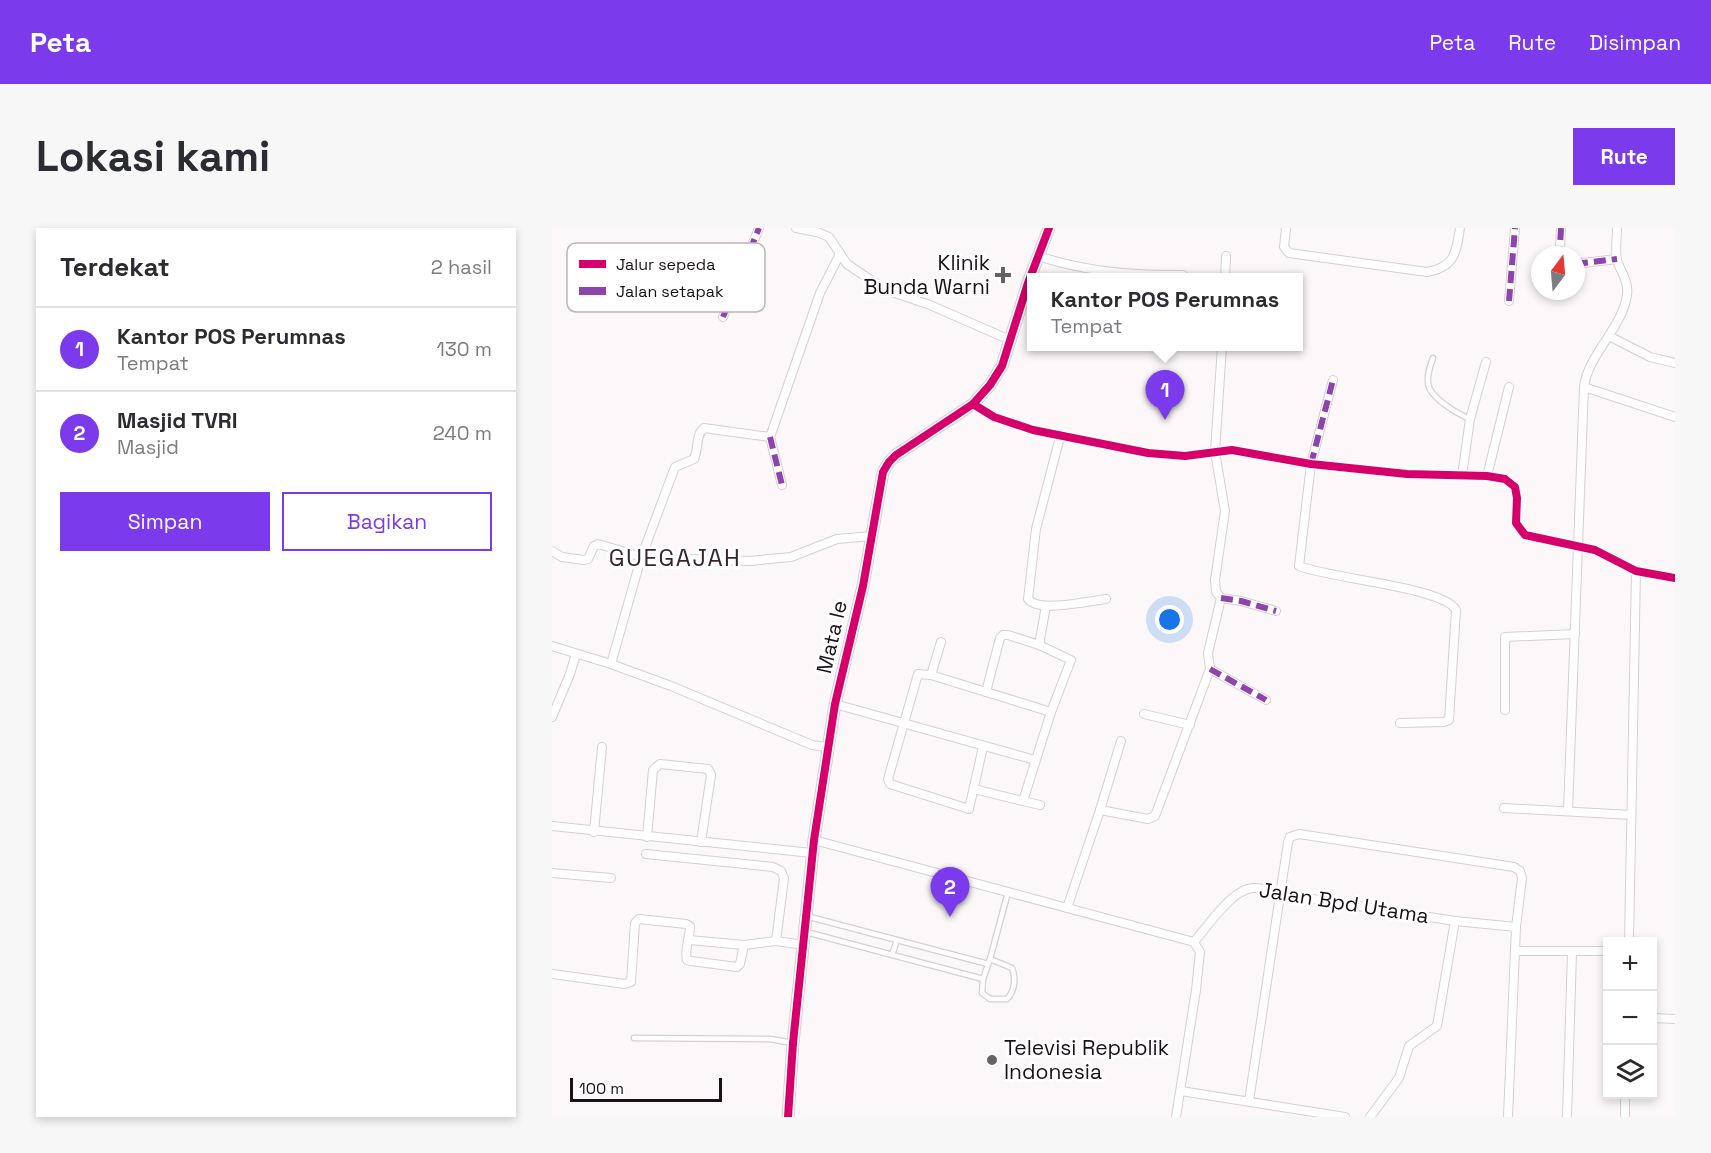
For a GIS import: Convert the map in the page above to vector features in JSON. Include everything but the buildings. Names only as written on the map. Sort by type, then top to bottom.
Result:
[{"type":"street","points":[[753,243],[759,228]]},
{"type":"street","points":[[796,228],[818,232],[829,237],[847,264],[892,292],[941,309],[1010,340]]},
{"type":"street","name":"Mata Ie","points":[[1032,273],[1049,228]]},
{"type":"street","points":[[1286,228],[1284,247],[1289,253],[1427,272],[1445,267],[1453,260],[1460,228]]},
{"type":"street","points":[[1509,301],[1515,228]]},
{"type":"street","points":[[1560,246],[1561,228]]},
{"type":"street","points":[[1568,811],[1584,387],[1587,373],[1609,336],[1627,297],[1626,281],[1617,259],[1617,228]]},
{"type":"street","points":[[782,485],[770,437],[820,293],[840,254]]},
{"type":"street","points":[[1038,256],[1061,264],[1113,273]]},
{"type":"street","points":[[1225,273],[1226,256]]},
{"type":"street","points":[[1585,263],[1617,259]]},
{"type":"street","name":"Mata Ie","points":[[788,1117],[812,853],[835,704],[863,586],[883,472],[888,462],[896,454],[973,404],[995,378],[1002,366],[1027,289]]},
{"type":"street","points":[[723,317],[725,312]]},
{"type":"street","points":[[1609,336],[1650,357],[1675,363]]},
{"type":"street","points":[[1100,810],[1148,819],[1155,816],[1210,669],[1208,653],[1221,598],[1215,587],[1215,574],[1225,511],[1215,452],[1222,351]]},
{"type":"street","points":[[1462,476],[1470,419],[1486,362]]},
{"type":"street","points":[[1333,380],[1311,464],[1299,566],[1412,591],[1451,604],[1456,610],[1449,720],[1400,723]]},
{"type":"street","points":[[1487,476],[1509,387]]},
{"type":"street","points":[[1584,387],[1675,417]]},
{"type":"street","points":[[973,404],[994,417],[1060,436],[1148,453],[1185,456],[1232,450],[1311,464],[1407,474],[1487,476],[1508,480],[1515,487],[1516,523],[1525,535],[1595,550],[1636,571],[1675,578]]},
{"type":"street","points":[[611,664],[641,558],[673,469],[677,465],[694,459],[699,432],[702,428],[709,427],[770,437]]},
{"type":"street","points":[[1060,436],[1036,530],[1028,596],[1030,603],[1047,606],[1106,599]]},
{"type":"street","points":[[552,551],[562,557],[584,560],[588,559],[594,546],[598,544],[656,561],[689,559],[728,561],[783,558],[806,553],[837,539],[872,536]]},
{"type":"street","points":[[1629,937],[1636,571]]},
{"type":"street","points":[[1221,598],[1276,611]]},
{"type":"street","points":[[1039,645],[1047,606]]},
{"type":"street","points":[[1505,710],[1505,637],[1575,634]]},
{"type":"street","points":[[986,692],[1001,636],[1008,635],[1039,645],[1071,660],[1051,712],[1023,801]]},
{"type":"street","points":[[931,675],[941,642]]},
{"type":"street","points":[[552,646],[671,686],[812,745],[828,747]]},
{"type":"street","points":[[552,717],[567,683],[576,654]]},
{"type":"street","points":[[1210,669],[1266,700]]},
{"type":"street","points":[[983,747],[970,807],[965,810],[890,784],[888,779],[919,674],[931,675],[1051,712]]},
{"type":"street","points":[[835,704],[1035,760]]},
{"type":"street","points":[[1144,714],[1190,725]]},
{"type":"street","points":[[1067,908],[1100,810],[1120,741]]},
{"type":"street","points":[[594,832],[602,747]]},
{"type":"street","points":[[647,837],[653,771],[660,764],[684,766],[708,769],[711,775],[701,842]]},
{"type":"street","points":[[974,789],[1040,805]]},
{"type":"street","points":[[1504,808],[1630,815]]},
{"type":"street","points":[[552,826],[812,853]]},
{"type":"street","points":[[1249,1101],[1288,840],[1299,834],[1514,867],[1520,871],[1522,878],[1516,927],[1508,1117]]},
{"type":"street","points":[[814,840],[1194,942],[1200,952],[1176,1117]]},
{"type":"street","points":[[646,854],[777,868],[784,878],[776,941]]},
{"type":"street","points":[[552,873],[611,878]]},
{"type":"street","name":"Jalan Bpd Utama","points":[[1194,942],[1224,907],[1243,891],[1256,888],[1281,894],[1455,921],[1516,927]]},
{"type":"street","points":[[552,974],[625,984],[631,982],[635,923],[639,919],[688,925],[690,928],[687,960],[737,967],[740,964],[744,945]]},
{"type":"street","points":[[1370,1117],[1399,1078],[1409,1046],[1437,1026],[1455,921]]},
{"type":"street","points":[[689,940],[744,945],[776,941],[804,945]]},
{"type":"street","points":[[1515,951],[1603,951]]},
{"type":"street","points":[[1567,1117],[1572,952]]},
{"type":"street","points":[[1657,1018],[1675,1019]]},
{"type":"street","points":[[1181,1090],[1345,1117]]},
{"type":"street","points":[[1625,1099],[1625,1117]]},
{"type":"lane","points":[[1433,358],[1427,384],[1430,389],[1446,406],[1470,419]]},
{"type":"lane","points":[[806,916],[989,961],[1012,968],[1015,981],[1010,996],[1003,1000],[990,999],[982,993],[983,979],[989,961],[1008,892]]},
{"type":"lane","points":[[804,931],[983,979]]},
{"type":"lane","points":[[892,955],[897,940]]},
{"type":"lane","points":[[634,1038],[770,1039],[793,1044]]},
{"type":"marked path","points":[[753,243],[759,228]]},
{"type":"marked path","points":[[1509,301],[1515,228]]},
{"type":"marked path","points":[[1560,246],[1561,228]]},
{"type":"marked path","points":[[1585,263],[1617,259]]},
{"type":"marked path","points":[[723,317],[725,312]]},
{"type":"marked path","points":[[1311,464],[1333,380]]},
{"type":"marked path","points":[[770,437],[782,485]]},
{"type":"marked path","points":[[1221,598],[1276,611]]},
{"type":"marked path","points":[[1210,669],[1266,700]]},
{"type":"cycle path","points":[[1032,273],[1049,228]]},
{"type":"cycle path","points":[[788,1117],[793,1043],[814,840],[835,704],[863,586],[883,472],[896,455],[973,404],[990,385],[1002,366],[1027,286]]},
{"type":"cycle path","points":[[973,404],[994,417],[1033,430],[1148,453],[1185,456],[1232,450],[1311,464],[1407,474],[1487,476],[1505,479],[1515,487],[1516,523],[1525,535],[1595,550],[1636,571],[1675,578]]},
{"type":"place","name":"Klinik Bunda Warni","points":[[1003,275]]},
{"type":"place","name":"Kantor POS Perumnas","points":[[1165,420]]},
{"type":"place","name":"Masjid TVRI","points":[[950,917]]},
{"type":"place","name":"Televisi Republik Indonesia","points":[[992,1060]]},
{"type":"district","name":"GUEGAJAH","points":[[675,558]]}]
